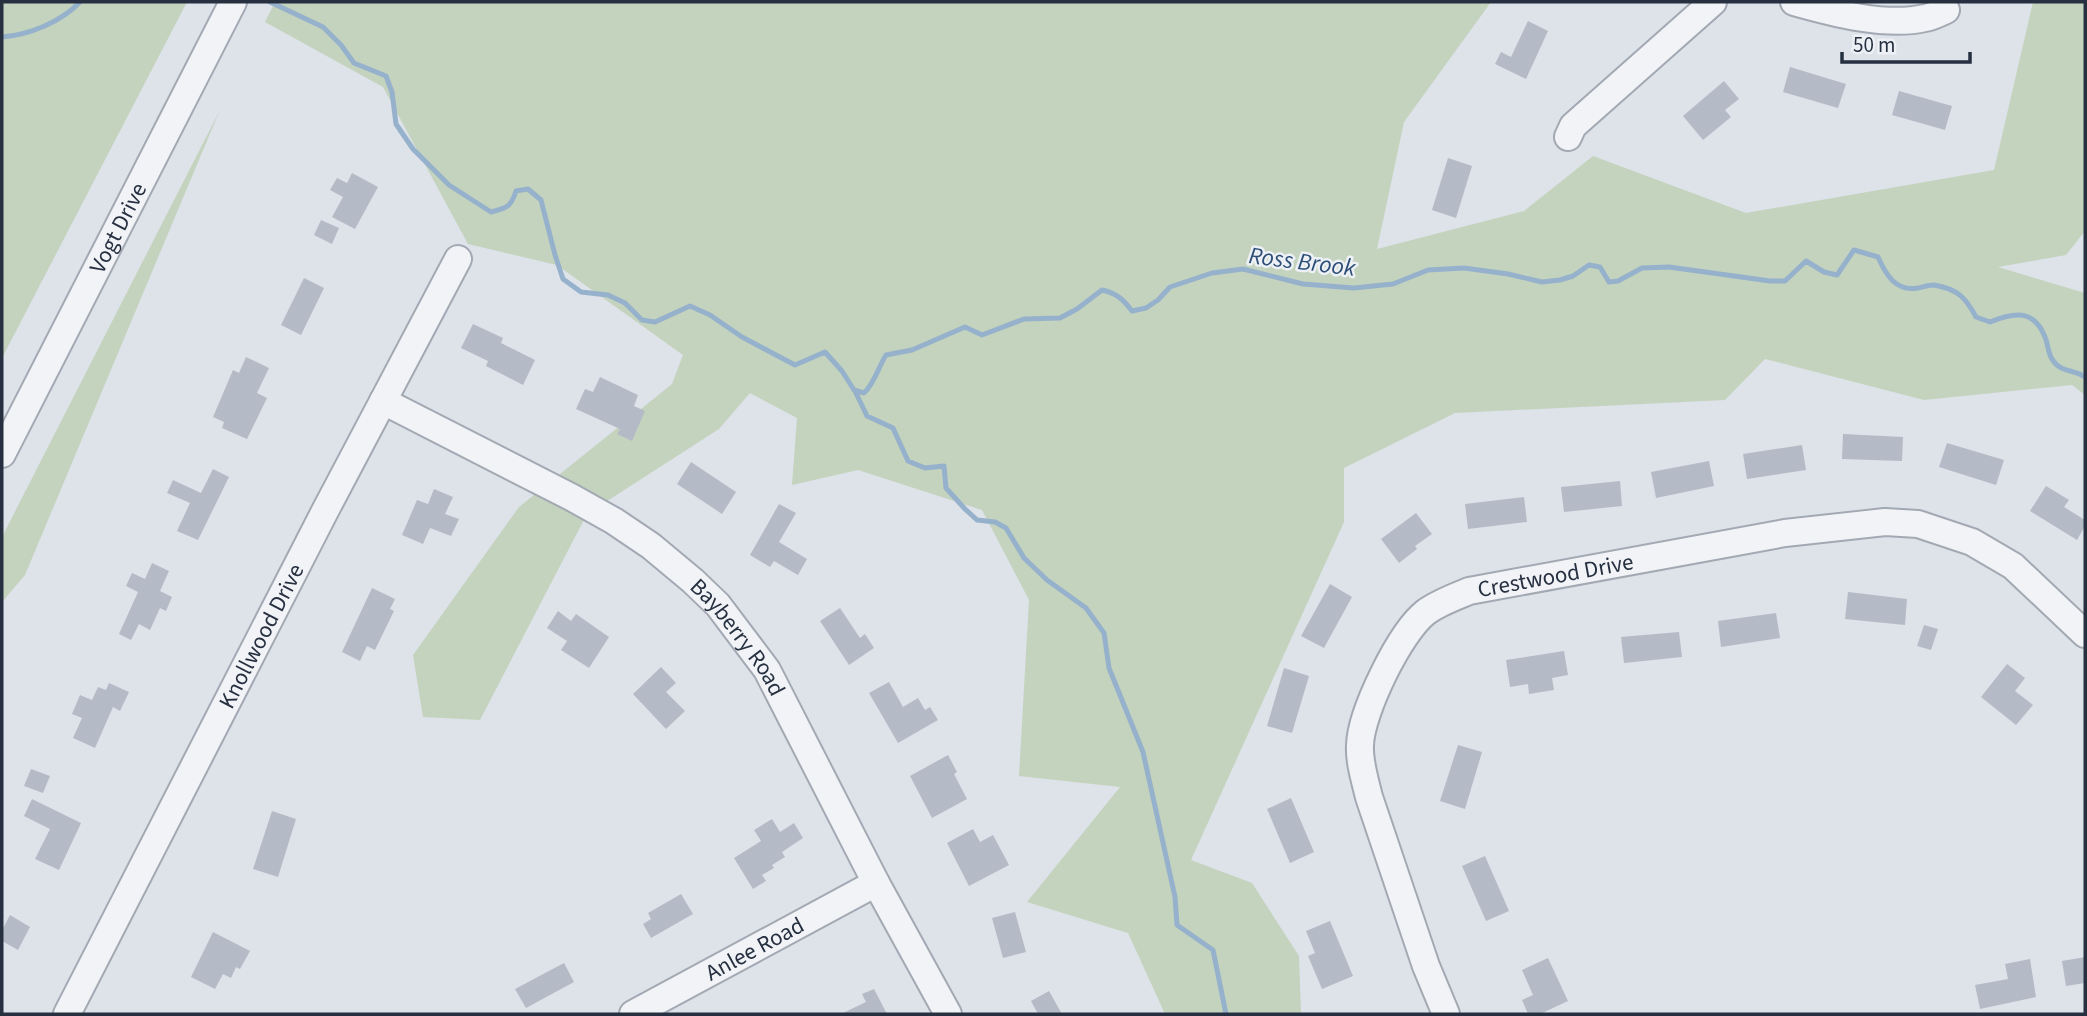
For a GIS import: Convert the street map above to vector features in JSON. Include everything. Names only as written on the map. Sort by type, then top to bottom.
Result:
[{"type":"street","name":"Vogt Drive","points":[[2,454],[233,2]]},
{"type":"street","points":[[1568,137],[1573,126],[1713,2]]},
{"type":"street","points":[[1794,2],[1838,14],[1889,20],[1925,18],[1946,10]]},
{"type":"street","name":"Knollwood Drive","points":[[67,1014],[325,511],[458,259]]},
{"type":"street","name":"Bayberry Road","points":[[383,401],[614,521],[650,546],[718,604],[767,670],[876,883],[948,1014]]},
{"type":"street","name":"Crestwood Drive","points":[[1446,1014],[1426,966],[1369,797],[1362,769],[1360,745],[1364,723],[1398,646],[1412,624],[1427,611],[1469,591],[1785,533],[1885,522],[1919,524],[1972,542],[2013,566],[2085,634]]},
{"type":"street","name":"Anlee Road","points":[[633,1014],[876,883]]},
{"type":"green space","points":[[2,2],[187,2],[2,358]]},
{"type":"green space","points":[[275,2],[1491,2],[1404,122],[1377,249],[1524,211],[1593,156],[1746,213],[1994,170],[2033,2],[2085,2],[2085,231],[2066,255],[1998,267],[2085,293],[2085,395],[2072,385],[1924,400],[1765,359],[1725,400],[1455,413],[1344,468],[1344,522],[1191,860],[1252,883],[1299,956],[1301,1014],[1165,1014],[1128,933],[1027,902],[1120,787],[1019,776],[1029,600],[982,510],[858,470],[792,485],[797,418],[750,393],[719,429],[587,514],[480,720],[423,717],[413,655],[519,507],[672,384],[683,355],[557,265],[468,244],[383,87],[265,22]]},
{"type":"green space","points":[[219,112],[25,575],[2,602],[2,537]]},
{"type":"building","points":[[1528,21],[1548,31],[1526,79],[1495,64],[1501,52],[1511,57]]},
{"type":"building","points":[[1790,67],[1846,84],[1838,108],[1783,92]]},
{"type":"building","points":[[1724,81],[1739,99],[1725,110],[1731,117],[1703,140],[1683,116]]},
{"type":"building","points":[[1899,91],[1952,106],[1945,130],[1892,115]]},
{"type":"building","points":[[1448,158],[1472,166],[1456,218],[1432,210]]},
{"type":"building","points":[[352,173],[378,187],[355,229],[332,217],[343,197],[330,190],[337,178],[347,183]]},
{"type":"building","points":[[321,220],[339,228],[332,244],[314,235]]},
{"type":"building","points":[[304,278],[324,288],[301,335],[281,325]]},
{"type":"building","points":[[473,324],[503,338],[501,343],[535,360],[523,385],[486,366],[488,361],[461,348]]},
{"type":"building","points":[[246,357],[269,368],[257,393],[267,398],[247,439],[222,428],[224,422],[213,417],[233,370],[239,373]]},
{"type":"building","points":[[600,377],[638,395],[634,406],[645,411],[632,441],[617,434],[620,429],[576,409],[585,389],[593,392]]},
{"type":"building","points":[[1843,434],[1903,437],[1902,461],[1842,459]]},
{"type":"building","points":[[1947,443],[2004,460],[1996,485],[1939,467]]},
{"type":"building","points":[[1802,445],[1806,470],[1747,479],[1743,454]]},
{"type":"building","points":[[1709,461],[1714,486],[1656,498],[1651,472]]},
{"type":"building","points":[[691,462],[736,492],[722,514],[677,484]]},
{"type":"building","points":[[213,469],[229,477],[198,540],[177,531],[190,503],[167,493],[173,480],[201,493]]},
{"type":"building","points":[[1620,481],[1622,506],[1564,512],[1561,487]]},
{"type":"building","points":[[2046,486],[2069,500],[2064,507],[2085,520],[2085,526],[2077,540],[2030,511]]},
{"type":"building","points":[[434,489],[453,497],[445,514],[459,519],[451,536],[430,528],[423,544],[402,535],[417,500],[428,504]]},
{"type":"building","points":[[1524,497],[1527,522],[1468,529],[1465,504]]},
{"type":"building","points":[[779,504],[796,513],[779,542],[807,559],[798,575],[774,561],[770,567],[750,555]]},
{"type":"building","points":[[1416,513],[1432,534],[1415,546],[1417,549],[1399,563],[1381,539]]},
{"type":"building","points":[[152,563],[169,571],[160,591],[172,597],[166,611],[160,608],[150,630],[139,624],[131,640],[119,634],[138,592],[126,586],[132,573],[145,579]]},
{"type":"building","points":[[1330,584],[1352,597],[1324,648],[1301,636]]},
{"type":"building","points":[[372,588],[395,599],[390,609],[394,611],[375,650],[367,646],[360,661],[342,652]]},
{"type":"building","points":[[1848,592],[1907,599],[1905,625],[1845,619]]},
{"type":"building","points":[[840,608],[860,638],[865,634],[874,648],[849,665],[820,621]]},
{"type":"building","points":[[558,611],[571,621],[576,614],[609,637],[589,668],[561,650],[567,641],[547,628]]},
{"type":"building","points":[[1776,613],[1780,638],[1721,647],[1718,621]]},
{"type":"building","points":[[1924,625],[1938,629],[1931,650],[1917,646]]},
{"type":"building","points":[[1679,632],[1682,657],[1624,663],[1621,637]]},
{"type":"building","points":[[1564,651],[1568,675],[1552,678],[1554,690],[1529,694],[1528,684],[1510,687],[1506,660]]},
{"type":"building","points":[[2007,664],[2025,678],[2015,691],[2033,705],[2016,725],[1981,697]]},
{"type":"building","points":[[661,667],[676,683],[666,692],[685,711],[666,729],[633,694]]},
{"type":"building","points":[[1284,668],[1309,676],[1292,733],[1267,726]]},
{"type":"building","points":[[889,682],[903,707],[918,698],[925,710],[930,707],[938,720],[898,743],[869,693]]},
{"type":"building","points":[[109,683],[129,692],[120,711],[113,707],[95,748],[73,738],[82,718],[72,714],[80,695],[92,700],[98,687],[106,690]]},
{"type":"building","points":[[1458,745],[1482,752],[1465,809],[1440,801]]},
{"type":"building","points":[[948,755],[967,799],[932,818],[910,776]]},
{"type":"building","points":[[31,769],[50,776],[43,793],[24,786]]},
{"type":"building","points":[[1291,798],[1314,852],[1290,863],[1267,809]]},
{"type":"building","points":[[32,799],[81,823],[59,870],[35,859],[50,829],[24,816]]},
{"type":"building","points":[[272,811],[296,819],[278,877],[253,869]]},
{"type":"building","points":[[772,819],[780,832],[794,823],[803,838],[782,852],[785,857],[762,875],[766,881],[753,889],[734,858],[761,841],[754,830]]},
{"type":"building","points":[[973,829],[980,842],[993,835],[1009,865],[969,886],[947,843]]},
{"type":"building","points":[[1485,856],[1509,911],[1486,921],[1462,866]]},
{"type":"building","points":[[681,894],[693,914],[651,938],[643,924],[651,919],[648,913]]},
{"type":"building","points":[[1015,912],[1026,952],[1003,958],[992,918]]},
{"type":"building","points":[[10,915],[30,927],[18,950],[2,941],[2,930]]},
{"type":"building","points":[[1330,921],[1353,976],[1322,989],[1308,956],[1315,953],[1306,931]]},
{"type":"building","points":[[213,932],[250,951],[240,969],[236,967],[231,978],[223,974],[215,989],[191,977]]},
{"type":"building","points":[[2085,957],[2085,983],[2066,986],[2062,961]]},
{"type":"building","points":[[1548,958],[1568,1001],[1540,1014],[1528,1014],[1522,1000],[1533,995],[1522,970]]},
{"type":"building","points":[[2030,959],[2036,997],[1980,1009],[1975,985],[2008,979],[2005,964]]},
{"type":"building","points":[[564,963],[574,982],[526,1008],[515,989]]},
{"type":"building","points":[[874,989],[887,1014],[841,1014],[866,1002],[862,994]]},
{"type":"building","points":[[1049,991],[1062,1014],[1038,1014],[1031,1001]]},
{"type":"waterway","name":"Ross Brook","points":[[2,37],[23,34],[44,26],[64,16],[80,2]]},
{"type":"waterway","name":"Ross Brook","points":[[270,2],[323,27],[354,63],[386,76],[392,92],[396,124],[413,149],[449,185],[491,212],[508,206],[516,191],[528,189],[541,200],[563,279],[581,292],[608,295],[625,303],[642,320],[655,322],[690,306],[795,365],[825,352],[854,390],[864,393],[886,355],[912,350],[965,327],[982,335],[1024,319],[1060,318],[1102,290],[1119,297],[1132,311],[1146,308],[1170,287],[1212,273],[1243,269],[1303,284],[1354,288],[1393,284],[1428,270],[1464,268],[1542,282],[1573,276],[1589,265],[1600,267],[1609,282],[1618,281],[1642,268],[1669,267],[1785,281],[1806,261],[1824,272],[1837,275],[1854,250],[1878,257],[1888,276],[1898,285],[1910,289],[1934,285],[1955,292],[1965,300],[1976,317],[1990,322],[2007,316],[2029,317],[2040,328],[2055,363],[2085,377]]},
{"type":"waterway","points":[[855,391],[867,416],[893,428],[908,461],[925,468],[944,466],[946,488],[965,509],[977,520],[995,522],[1006,528],[1024,558],[1047,580],[1086,608],[1104,633],[1109,668],[1143,752],[1175,897],[1177,925],[1213,950],[1226,1014]]}]
